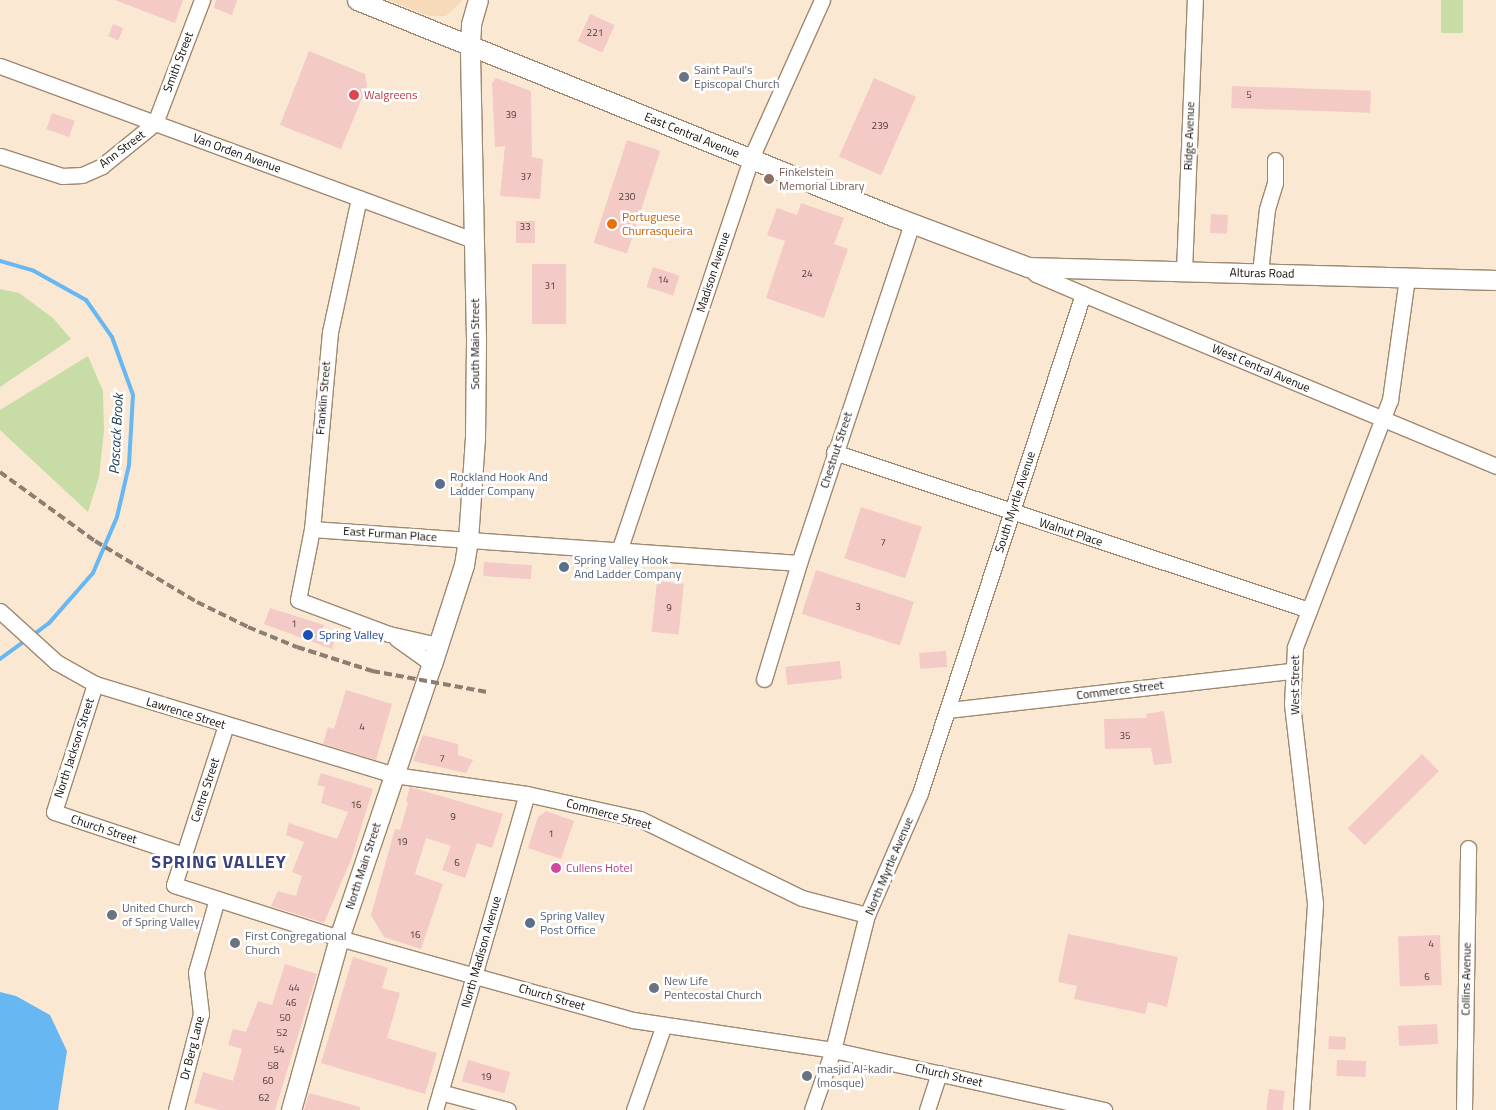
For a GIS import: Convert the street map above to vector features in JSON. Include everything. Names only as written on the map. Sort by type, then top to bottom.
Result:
[{"type":"main road","name":"East Central Avenue","points":[[357,0],[912,223],[1028,266]]},
{"type":"main road","name":"South Main Street","points":[[425,682],[438,645],[468,540],[475,438],[470,45],[471,24],[478,0]]},
{"type":"main road","name":"Alturas Road","points":[[1028,266],[1496,280]]},
{"type":"main road","name":"North Main Street","points":[[291,1110],[339,938],[425,682]]},
{"type":"street","name":"Smith Street","points":[[155,123],[202,0]]},
{"type":"street","name":"Madison Avenue","points":[[620,551],[751,158],[822,0]]},
{"type":"street","name":"Ridge Avenue","points":[[1184,271],[1195,0]]},
{"type":"street","name":"Van Orden Avenue","points":[[0,66],[473,240]]},
{"type":"street","name":"Ann Street","points":[[0,156],[62,176],[82,175],[102,166],[155,123]]},
{"type":"street","points":[[1260,273],[1267,208],[1275,183],[1275,160]]},
{"type":"street","name":"Franklin Street","points":[[359,198],[330,332],[312,529],[298,600],[389,634]]},
{"type":"street","name":"Chestnut Street","points":[[764,679],[834,452],[912,223]]},
{"type":"street","name":"West Central Avenue","points":[[1028,266],[1036,274],[1496,466]]},
{"type":"street","name":"West Street","points":[[1302,1110],[1315,903],[1292,703],[1292,671],[1295,647],[1383,419],[1394,378],[1407,277]]},
{"type":"street","name":"South Myrtle Avenue","points":[[948,710],[1084,294]]},
{"type":"street","name":"Walnut Place","points":[[834,452],[1309,610]]},
{"type":"street","name":"East Furman Place","points":[[312,529],[799,562]]},
{"type":"street","name":"Lawrence Street","points":[[4,615],[56,662],[95,684],[394,775]]},
{"type":"street","points":[[389,634],[438,645]]},
{"type":"street","points":[[389,634],[432,664]]},
{"type":"street","name":"Commerce Street","points":[[948,710],[1292,671]]},
{"type":"street","name":"North Jackson Street","points":[[54,812],[95,684]]},
{"type":"street","name":"North Myrtle Avenue","points":[[812,1110],[833,1050],[867,915],[920,793],[948,710]]},
{"type":"street","name":"Centre Street","points":[[184,855],[226,725]]},
{"type":"street","name":"Commerce Street","points":[[394,775],[527,794],[640,820],[802,898],[867,915]]},
{"type":"street","name":"North Madison Avenue","points":[[435,1110],[527,794]]},
{"type":"street","name":"Church Street","points":[[54,812],[184,855],[174,885],[339,938],[633,1020],[833,1050],[1103,1110]]},
{"type":"street","name":"Collins Avenue","points":[[1464,1110],[1468,848]]},
{"type":"street","name":"Dr Berg Lane","points":[[176,1110],[201,1014],[196,972],[217,899]]},
{"type":"street","points":[[634,1110],[664,1025]]},
{"type":"street","points":[[927,1110],[939,1073]]},
{"type":"street","points":[[440,1092],[508,1110]]},
{"type":"shaded area","points":[[388,0],[463,0],[446,16],[428,16]]},
{"type":"green space","points":[[1441,0],[1463,0],[1463,33],[1441,33]]},
{"type":"green space","points":[[0,289],[19,293],[53,318],[71,339],[0,387]]},
{"type":"green space","points":[[88,356],[103,391],[104,431],[99,477],[88,512],[0,430],[0,410]]},
{"type":"water","points":[[0,992],[16,996],[50,1015],[67,1051],[58,1110],[0,1110]]},
{"type":"building","points":[[115,0],[183,0],[175,23]]},
{"type":"building","points":[[216,0],[237,0],[232,15],[214,8]]},
{"type":"building","points":[[590,14],[615,25],[602,52],[578,41]]},
{"type":"building","points":[[113,24],[123,28],[118,40],[108,36]]},
{"type":"building","points":[[309,51],[365,74],[367,86],[341,149],[280,125]]},
{"type":"building","points":[[496,78],[531,91],[532,157],[543,159],[540,199],[500,196],[505,146],[495,147],[492,83]]},
{"type":"building","points":[[874,78],[916,97],[881,175],[839,157]]},
{"type":"building","points":[[1232,86],[1371,91],[1370,113],[1231,108]]},
{"type":"building","points":[[52,113],[75,121],[69,137],[46,129]]},
{"type":"building","points":[[627,140],[660,151],[627,254],[594,243]]},
{"type":"building","points":[[801,203],[844,218],[834,244],[848,249],[824,318],[766,298],[785,241],[767,235],[777,208],[797,215]]},
{"type":"building","points":[[1211,214],[1228,215],[1227,234],[1210,233]]},
{"type":"building","points":[[516,221],[535,221],[535,243],[516,243]]},
{"type":"building","points":[[532,264],[566,264],[566,324],[532,324]]},
{"type":"building","points":[[653,267],[680,276],[673,296],[647,287]]},
{"type":"building","points":[[861,507],[922,527],[905,578],[844,558]]},
{"type":"building","points":[[484,562],[532,565],[531,579],[483,576]]},
{"type":"building","points":[[816,570],[914,602],[900,646],[802,614]]},
{"type":"building","points":[[657,581],[684,584],[679,635],[652,632]]},
{"type":"building","points":[[270,608],[324,625],[322,631],[336,635],[332,649],[264,624]]},
{"type":"building","points":[[946,651],[947,667],[920,669],[919,653]]},
{"type":"building","points":[[840,661],[842,679],[787,685],[785,667]]},
{"type":"building","points":[[346,690],[392,704],[376,760],[323,744],[328,727],[334,729]]},
{"type":"building","points":[[1164,711],[1172,763],[1154,765],[1151,748],[1105,749],[1104,719],[1147,718],[1146,714]]},
{"type":"building","points":[[423,735],[458,744],[458,755],[473,760],[466,773],[413,761]]},
{"type":"building","points":[[1422,754],[1439,771],[1365,845],[1348,828]]},
{"type":"building","points":[[321,773],[373,789],[351,860],[324,923],[271,906],[278,891],[296,896],[302,876],[292,872],[304,842],[286,835],[289,823],[337,839],[348,812],[321,803],[325,787],[317,785]]},
{"type":"building","points":[[410,787],[503,814],[492,848],[477,843],[465,878],[442,870],[451,846],[426,838],[415,874],[443,884],[421,949],[384,937],[371,915],[395,829],[400,830],[408,803],[406,801]]},
{"type":"building","points":[[546,811],[574,821],[561,859],[528,848],[538,817]]},
{"type":"building","points":[[1068,934],[1178,957],[1167,1007],[1148,1002],[1145,1014],[1074,999],[1077,986],[1058,982]]},
{"type":"building","points":[[1440,935],[1442,985],[1400,986],[1398,936]]},
{"type":"building","points":[[353,957],[388,968],[382,988],[400,993],[387,1038],[437,1053],[425,1094],[321,1063]]},
{"type":"building","points":[[285,964],[317,974],[275,1110],[219,1110],[194,1103],[203,1072],[233,1081],[242,1049],[228,1045],[233,1029],[246,1032],[258,1001],[272,1005]]},
{"type":"building","points":[[1437,1024],[1438,1044],[1399,1046],[1398,1026]]},
{"type":"building","points":[[1329,1036],[1346,1037],[1345,1050],[1328,1049]]},
{"type":"building","points":[[468,1060],[510,1072],[504,1093],[462,1081]]},
{"type":"building","points":[[1337,1060],[1366,1061],[1365,1077],[1336,1076]]},
{"type":"building","points":[[1269,1089],[1285,1091],[1283,1110],[1266,1110]]},
{"type":"building","points":[[309,1093],[360,1107],[360,1110],[304,1110]]},
{"type":"waterway","name":"Pascack Brook","points":[[0,261],[34,271],[86,300],[112,337],[133,395],[129,465],[117,517],[93,573],[49,623],[32,636]]},
{"type":"waterway","name":"Pascack Brook","points":[[0,659],[26,640]]},
{"type":"railway","points":[[0,472],[95,541],[197,602],[248,627],[297,647],[372,671],[487,692]]},
{"type":"place","name":"Saint Paul's Episcopal Church","points":[[684,77]]},
{"type":"place","name":"Walgreens","points":[[354,95]]},
{"type":"place","name":"Finkelstein Memorial Library","points":[[769,179]]},
{"type":"place","name":"Portuguese Churrasqueira","points":[[612,224]]},
{"type":"place","name":"Rockland Hook And Ladder Company","points":[[440,484]]},
{"type":"place","name":"Spring Valley Hook And Ladder Company","points":[[564,567]]},
{"type":"place","name":"Spring Valley","points":[[308,635]]},
{"type":"place","name":"Cullens Hotel","points":[[556,868]]},
{"type":"place","name":"United Church of Spring Valley","points":[[112,915]]},
{"type":"place","name":"Spring Valley Post Office","points":[[530,923]]},
{"type":"place","name":"First Congregational Church","points":[[235,943]]},
{"type":"place","name":"New Life Pentecostal Church","points":[[654,988]]},
{"type":"place","name":"masjid Al-kadir (mosque)","points":[[807,1076]]},
{"type":"district","name":"SPRING VALLEY","points":[[219,862]]}]
